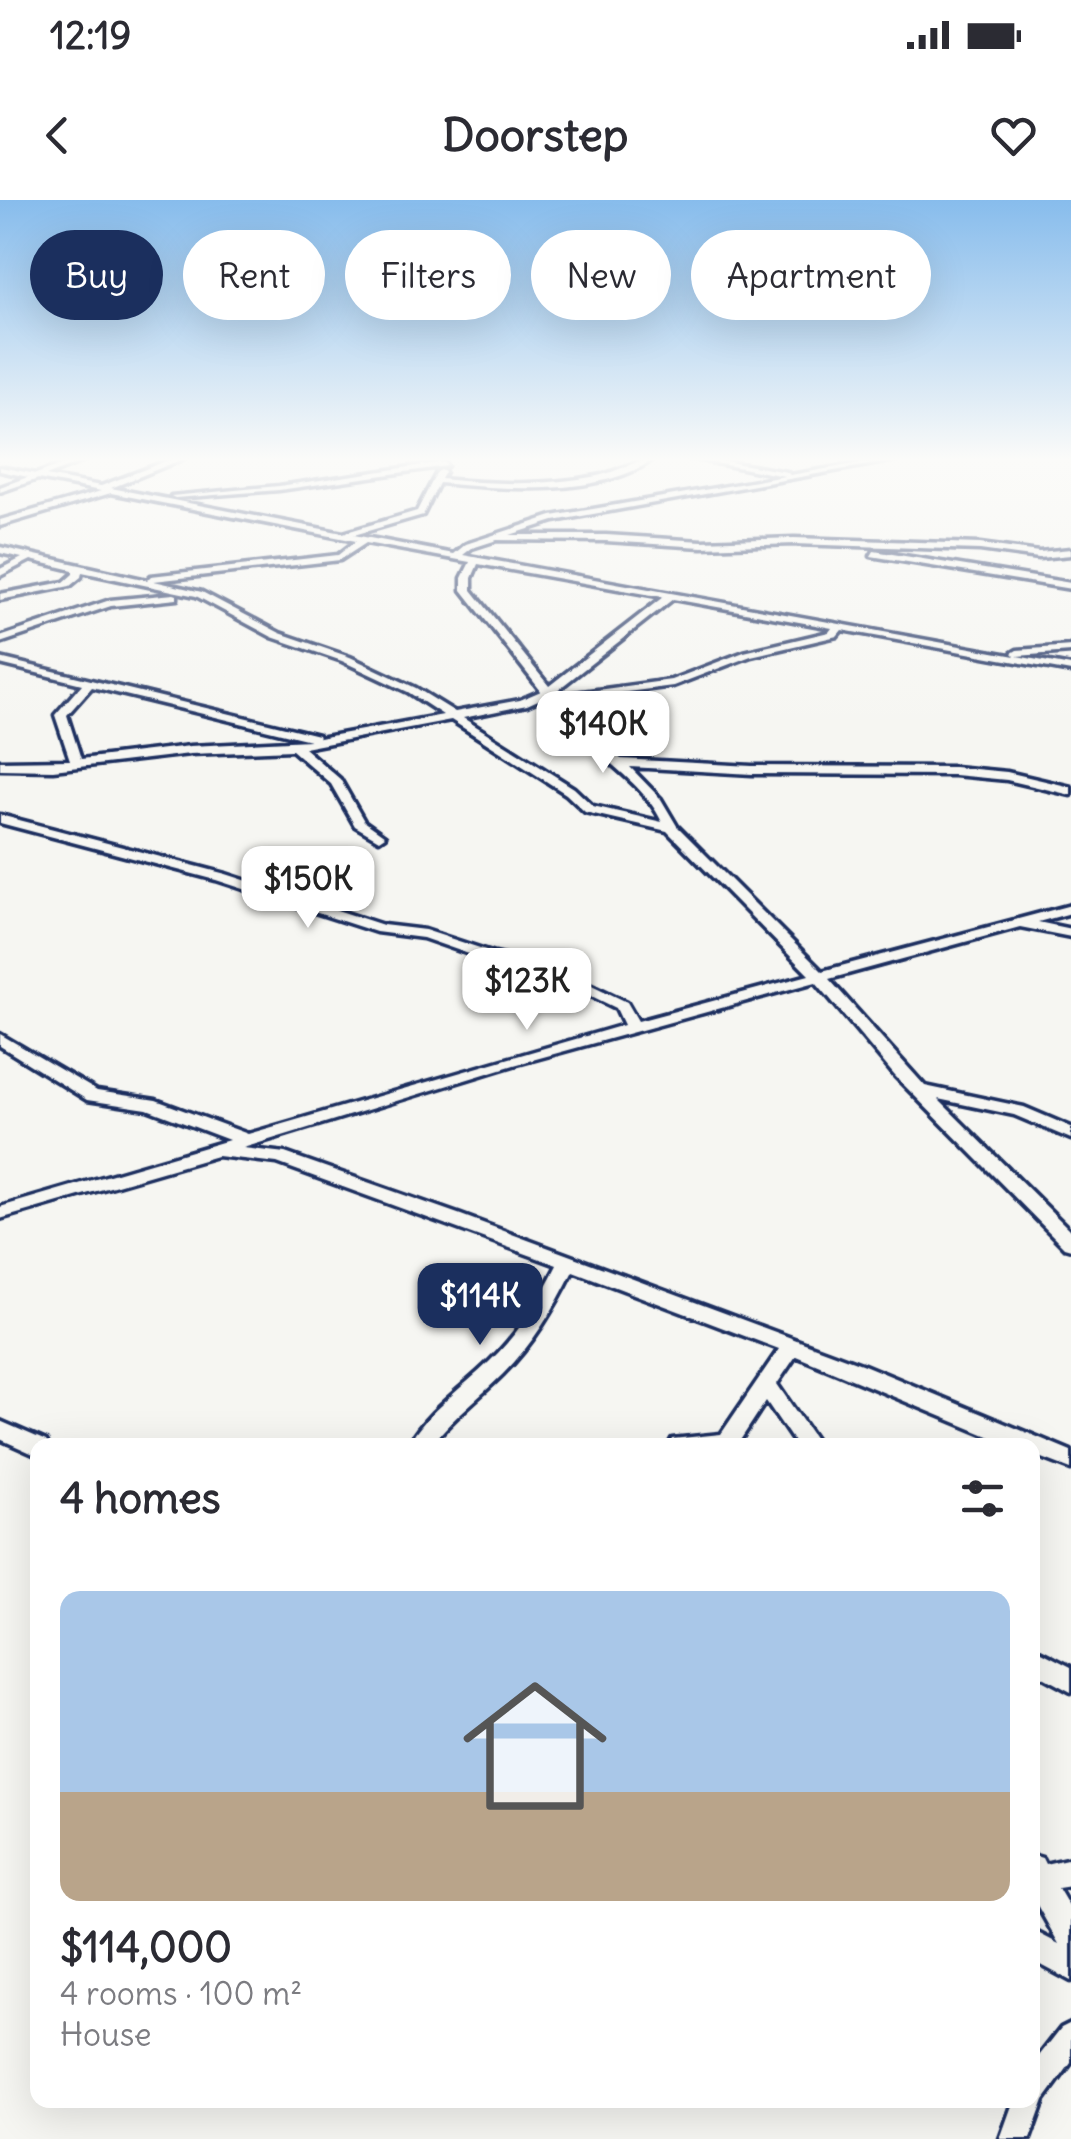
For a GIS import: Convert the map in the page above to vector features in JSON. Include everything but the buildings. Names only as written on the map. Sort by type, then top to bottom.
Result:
[{"type":"street","points":[[131,582],[340,557],[352,548]]},
{"type":"street","points":[[413,548],[1071,669]]},
{"type":"street","points":[[457,556],[466,548]]},
{"type":"street","points":[[840,548],[1071,586]]},
{"type":"street","points":[[985,548],[1039,554],[1071,552]]},
{"type":"street","points":[[0,550],[189,592],[276,635],[346,658],[412,690],[570,791],[589,809],[671,828]]},
{"type":"street","points":[[0,573],[30,557]]},
{"type":"street","points":[[476,560],[467,590],[589,737],[620,763],[666,815],[671,828],[919,1090],[1071,1242]]},
{"type":"street","points":[[0,597],[67,584],[76,580],[77,568]]},
{"type":"street","points":[[0,640],[110,602],[189,592]]},
{"type":"street","points":[[554,695],[671,596]]},
{"type":"street","points":[[0,765],[77,764],[190,750],[329,742],[554,695],[686,680],[748,654],[833,634],[841,625]]},
{"type":"street","points":[[991,655],[1071,648]]},
{"type":"street","points":[[0,661],[329,742]]},
{"type":"street","points":[[77,764],[60,715],[91,681]]},
{"type":"street","points":[[295,746],[336,782],[358,823],[379,836]]},
{"type":"street","points":[[620,763],[752,770],[954,770],[1007,776],[1071,791]]},
{"type":"street","points":[[0,819],[221,877],[381,930],[425,934],[491,957],[547,969],[622,1005],[633,1027]]},
{"type":"street","points":[[0,1213],[633,1027],[1071,910]]},
{"type":"street","points":[[1020,924],[1071,933]]},
{"type":"street","points":[[0,1040],[93,1096],[150,1104],[246,1140]]},
{"type":"street","points":[[919,1090],[1018,1111],[1071,1132]]},
{"type":"street","points":[[221,1151],[279,1158],[792,1346],[1015,1438]]},
{"type":"street","points":[[424,1438],[438,1418],[508,1356],[545,1309],[567,1263]]},
{"type":"street","points":[[730,1438],[792,1346]]},
{"type":"street","points":[[766,1384],[803,1438]]},
{"type":"street","points":[[0,1430],[30,1443]]},
{"type":"street","points":[[1040,1448],[1071,1460]]},
{"type":"street","points":[[1040,1663],[1071,1680]]},
{"type":"street","points":[[1040,1875],[1071,1872]]},
{"type":"street","points":[[1040,1886],[1071,1938]]},
{"type":"street","points":[[1040,1949],[1071,1966]]},
{"type":"street","points":[[1040,2080],[1071,2038]]},
{"type":"street","points":[[1016,2139],[1026,2108]]}]
